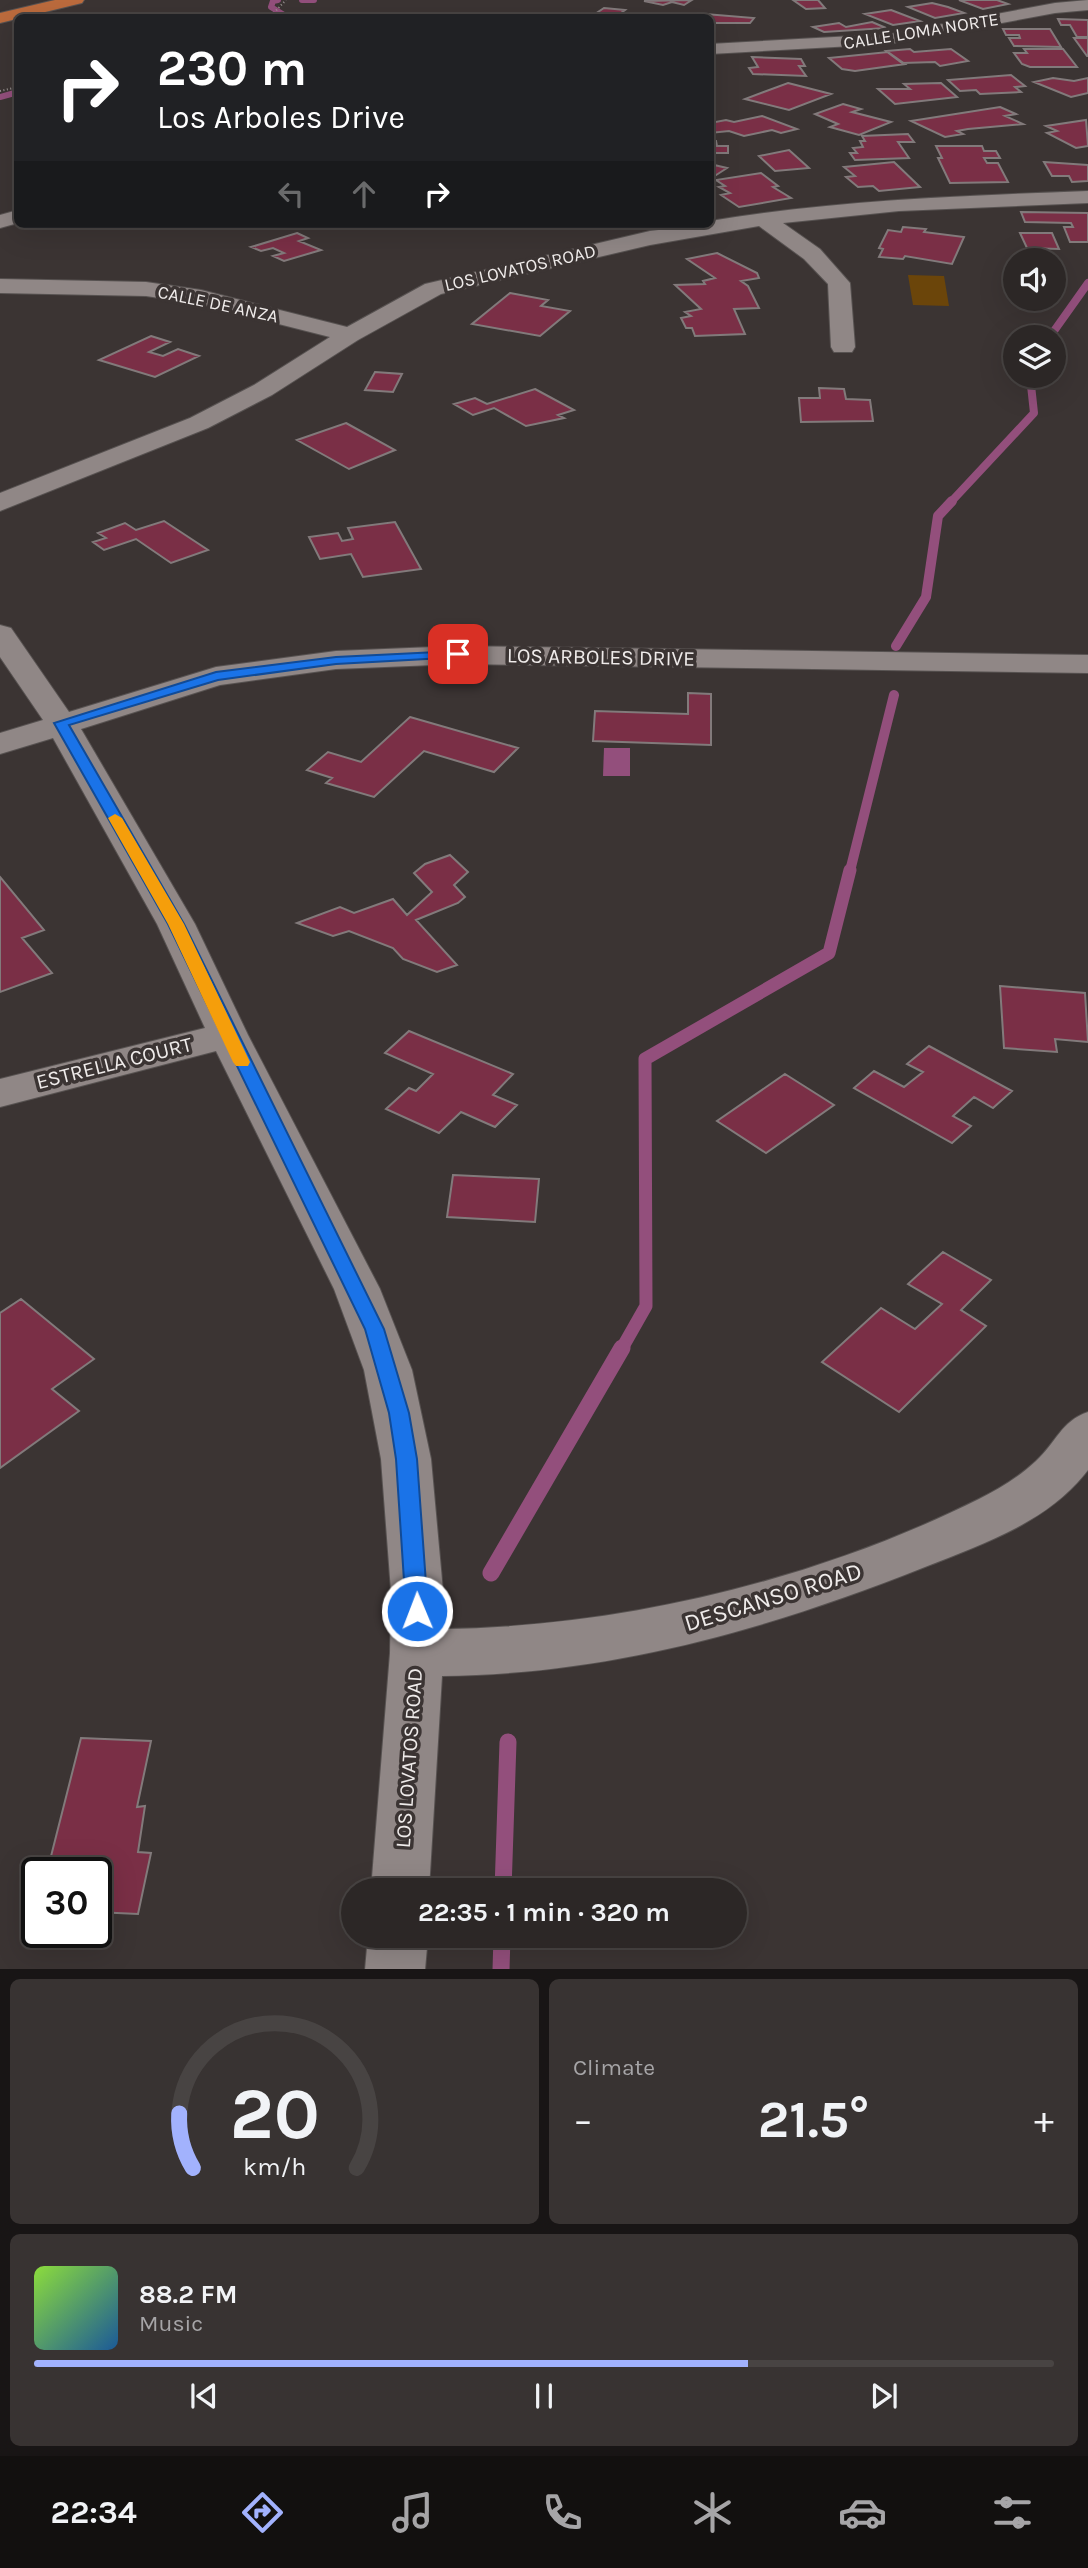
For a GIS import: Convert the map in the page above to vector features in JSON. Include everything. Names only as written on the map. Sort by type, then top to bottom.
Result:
[{"type":"highway","points":[[0,8],[33,0]]},
{"type":"highway","points":[[17,14],[76,0]]},
{"type":"street","name":"CALLE LOMA NORTE","points":[[714,49],[889,39],[1055,8],[1088,5]]},
{"type":"street","name":"LOS LOVATOS ROAD","points":[[714,227],[899,205],[1088,197]]},
{"type":"street","points":[[763,219],[812,254],[839,283],[844,347]]},
{"type":"street","name":"LOS LOVATOS ROAD","points":[[0,503],[200,423],[263,390],[350,335],[433,289],[650,237],[706,228]]},
{"type":"street","name":"CALLE DE ANZA","points":[[0,286],[160,291],[201,297],[350,335]]},
{"type":"street","name":"LOS LOVATOS ROAD","points":[[0,634],[61,723],[176,924],[228,1035],[343,1260],[374,1329],[388,1370],[399,1413],[410,1498],[417,1591],[417,1653],[401,1878]]},
{"type":"street","name":"LOS ARBOLES DRIVE","points":[[0,744],[216,676],[336,660],[458,654],[1088,664]]},
{"type":"street","name":"ESTRELLA COURT","points":[[0,1093],[228,1035]]},
{"type":"street","name":"DESCANSO ROAD","points":[[417,1653],[520,1652],[614,1641],[724,1616],[778,1600],[932,1542],[1019,1500],[1051,1478],[1088,1431]]},
{"type":"street","points":[[395,1969],[397,1948]]},
{"type":"path","points":[[274,14],[286,0]]},
{"type":"shaded area","points":[[908,275],[944,276],[949,306],[913,305]]},
{"type":"shaded area","points":[[604,748],[630,748],[630,776],[603,776]]},
{"type":"building","points":[[692,0],[684,5],[644,1]]},
{"type":"building","points":[[793,0],[818,0],[825,8],[806,9]]},
{"type":"building","points":[[959,0],[997,0],[1008,4],[983,9]]},
{"type":"building","points":[[932,3],[964,13],[935,18],[908,7]]},
{"type":"building","points":[[604,8],[625,10],[620,14],[595,14]]},
{"type":"building","points":[[891,10],[920,21],[893,25],[865,14]]},
{"type":"building","points":[[714,15],[754,18],[750,23],[714,23]]},
{"type":"building","points":[[1058,19],[1088,20],[1088,37],[1077,37],[1070,25],[1061,25]]},
{"type":"building","points":[[872,22],[886,28],[824,32],[813,27],[839,23],[846,27]]},
{"type":"building","points":[[1003,29],[1050,29],[1061,47],[1014,46],[1009,38],[1020,38],[1019,35],[1006,35]]},
{"type":"building","points":[[1074,38],[1088,38],[1088,56],[1087,56]]},
{"type":"building","points":[[910,49],[914,52],[951,49],[968,61],[940,66],[935,62],[902,63],[886,51]]},
{"type":"building","points":[[1024,49],[1063,49],[1077,67],[1030,67],[1022,64],[1014,53],[1027,53]]},
{"type":"building","points":[[888,52],[905,64],[855,71],[842,69],[829,58]]},
{"type":"building","points":[[752,57],[801,59],[805,66],[799,66],[806,76],[753,74],[749,68],[758,67]]},
{"type":"building","points":[[1011,75],[1025,86],[1015,87],[1021,92],[980,94],[976,90],[960,91],[948,80]]},
{"type":"building","points":[[1053,78],[1074,81],[1088,78],[1088,93],[1071,97],[1034,82]]},
{"type":"building","points":[[788,83],[831,94],[789,110],[745,99]]},
{"type":"building","points":[[941,83],[957,97],[895,104],[878,89],[910,89],[904,84]]},
{"type":"building","points":[[843,104],[861,109],[852,112],[891,122],[859,135],[830,127],[838,124],[815,114]]},
{"type":"building","points":[[1000,107],[1016,114],[1005,116],[1023,124],[968,129],[957,131],[963,134],[945,137],[911,121]]},
{"type":"building","points":[[762,116],[797,129],[781,133],[772,130],[744,136],[729,131],[714,133],[714,122],[734,122]]},
{"type":"building","points":[[1086,120],[1088,146],[1076,148],[1047,133],[1057,131],[1046,126]]},
{"type":"building","points":[[908,134],[914,142],[898,142],[909,158],[855,160],[850,153],[857,153],[853,148],[863,147],[860,141],[865,141],[862,136]]},
{"type":"building","points":[[714,141],[717,146],[728,146],[728,153],[714,153]]},
{"type":"building","points":[[936,146],[982,146],[984,151],[996,151],[1000,158],[984,158],[987,163],[998,163],[1008,182],[950,183],[938,158],[942,158]]},
{"type":"building","points":[[789,150],[809,168],[775,171],[759,156]]},
{"type":"building","points":[[894,162],[920,187],[879,191],[873,186],[858,187],[846,177],[855,176],[844,167]]},
{"type":"building","points":[[1044,162],[1088,165],[1088,181],[1072,182],[1069,176],[1052,176]]},
{"type":"building","points":[[714,165],[727,168],[714,176]]},
{"type":"building","points":[[761,173],[778,186],[773,187],[791,198],[739,207],[721,195],[730,193],[719,187],[725,186],[716,180]]},
{"type":"building","points":[[1021,212],[1088,213],[1088,242],[1070,242],[1064,227],[1073,227],[1071,223],[1025,222]]},
{"type":"building","points":[[903,227],[964,237],[952,264],[905,256],[903,259],[879,257],[883,249],[879,248],[888,230],[901,232]]},
{"type":"building","points":[[297,233],[308,238],[299,241],[321,250],[284,261],[273,256],[284,253],[273,248],[261,251],[251,247]]},
{"type":"building","points":[[1020,233],[1052,233],[1059,248],[1027,248]]},
{"type":"building","points":[[717,253],[757,273],[759,278],[741,281],[748,286],[759,308],[734,309],[745,334],[695,336],[692,328],[686,328],[681,318],[691,316],[685,312],[701,309],[675,285],[705,284],[703,281],[715,278],[687,259]]},
{"type":"building","points":[[510,293],[548,300],[541,306],[570,311],[540,336],[472,324]]},
{"type":"building","points":[[151,336],[170,342],[149,352],[163,356],[178,349],[199,356],[155,377],[99,360]]},
{"type":"building","points":[[375,372],[402,374],[393,392],[365,390]]},
{"type":"building","points":[[819,388],[844,389],[846,399],[870,400],[873,421],[801,422],[799,398],[820,398]]},
{"type":"building","points":[[535,389],[574,410],[558,415],[564,418],[526,426],[494,408],[473,415],[454,404],[475,398],[487,404]]},
{"type":"building","points":[[346,423],[395,450],[349,469],[297,440]]},
{"type":"building","points":[[164,521],[208,550],[171,563],[136,539],[104,550],[93,542],[106,538],[98,533],[125,523],[136,530]]},
{"type":"building","points":[[395,522],[421,569],[363,577],[351,554],[320,559],[309,537],[338,533],[342,541],[353,539],[348,528]]},
{"type":"building","points":[[688,693],[711,694],[711,745],[593,741],[595,711],[688,714]]},
{"type":"building","points":[[410,717],[518,748],[494,772],[424,751],[374,797],[326,783],[332,778],[307,770],[328,752],[361,762]]},
{"type":"building","points":[[450,855],[468,872],[454,885],[465,897],[458,903],[416,920],[457,965],[437,972],[403,959],[393,948],[349,931],[333,936],[297,923],[340,907],[354,913],[393,899],[407,915],[432,892],[414,873],[425,864]]},
{"type":"building","points":[[0,877],[44,930],[22,938],[52,973],[0,992]]},
{"type":"building","points":[[1000,986],[1085,993],[1088,1042],[1055,1039],[1057,1052],[1004,1048]]},
{"type":"building","points":[[409,1031],[513,1074],[493,1095],[517,1105],[495,1127],[461,1112],[439,1133],[386,1109],[409,1088],[416,1091],[433,1074],[385,1053]]},
{"type":"building","points":[[929,1046],[1012,1091],[993,1108],[974,1097],[953,1116],[971,1126],[952,1143],[854,1088],[874,1071],[904,1087],[923,1072],[907,1064]]},
{"type":"building","points":[[785,1074],[834,1105],[766,1153],[717,1121]]},
{"type":"building","points":[[453,1175],[539,1179],[535,1222],[447,1217]]},
{"type":"building","points":[[943,1252],[991,1280],[961,1310],[986,1326],[899,1412],[822,1362],[881,1308],[915,1329],[942,1304],[908,1284]]},
{"type":"building","points":[[21,1299],[94,1359],[52,1389],[79,1411],[0,1468],[0,1313]]},
{"type":"building","points":[[81,1738],[151,1741],[137,1807],[145,1806],[138,1852],[151,1853],[138,1914],[112,1913],[112,1857],[51,1857]]},
{"type":"waterway","points":[[278,0],[273,1],[271,7],[282,14]]},
{"type":"waterway","points":[[302,0],[314,0]]},
{"type":"waterway","points":[[0,97],[14,93]]},
{"type":"waterway","points":[[1058,325],[1088,283]]},
{"type":"waterway","points":[[950,503],[1034,413],[1031,388]]},
{"type":"waterway","points":[[896,646],[926,597],[938,516],[952,501]]},
{"type":"waterway","points":[[850,871],[894,695]]},
{"type":"waterway","points":[[621,1350],[646,1306],[645,1059],[829,953],[850,870]]},
{"type":"waterway","points":[[491,1573],[622,1348]]},
{"type":"waterway","points":[[503,1878],[508,1742]]},
{"type":"waterway","points":[[501,1969],[502,1948]]},
{"type":"slow traffic","points":[[115,818],[176,924],[242,1062]]},
{"type":"route","points":[[417,1611],[413,1524],[399,1413],[374,1329],[338,1250],[228,1035],[176,924],[61,723],[216,676],[336,660],[458,654]]}]
